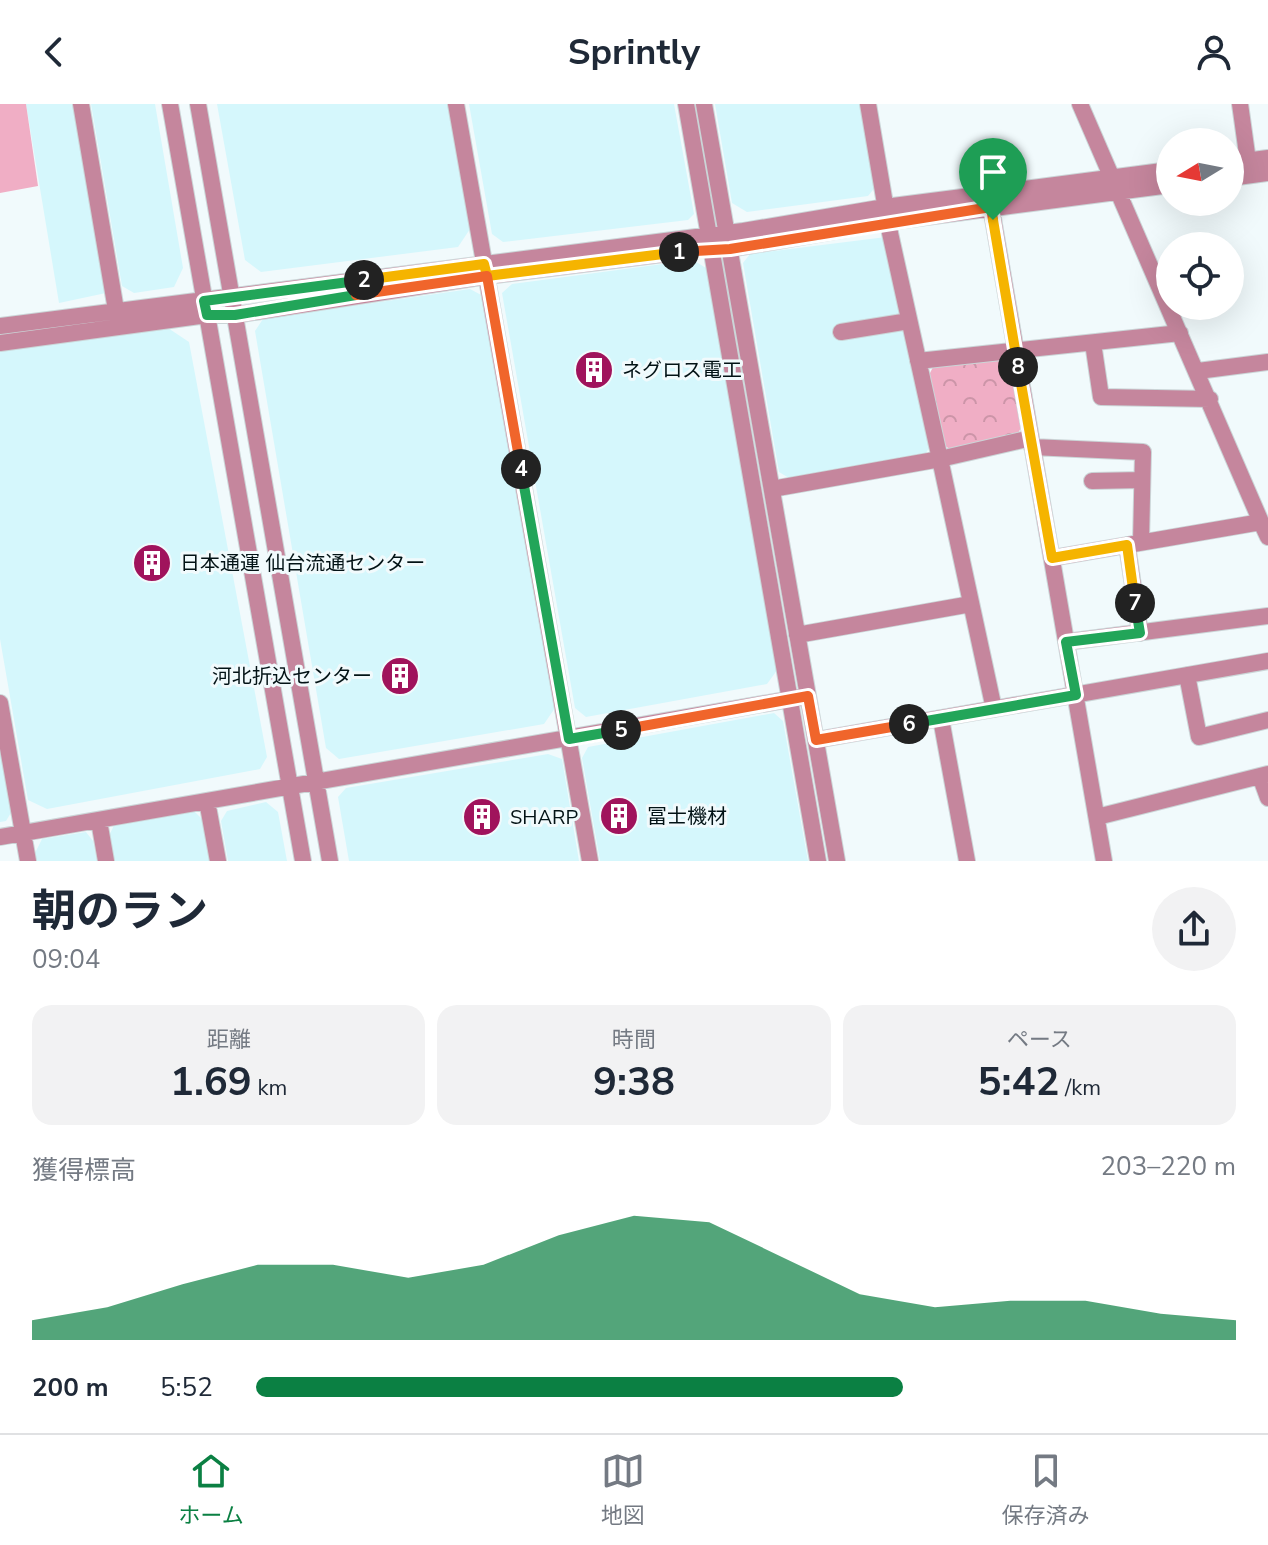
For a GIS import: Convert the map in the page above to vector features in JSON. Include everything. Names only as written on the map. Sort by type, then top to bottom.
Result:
[{"type":"street","points":[[81,104],[116,310]]},
{"type":"street","points":[[170,104],[303,861]]},
{"type":"street","points":[[198,104],[330,861]]},
{"type":"street","points":[[456,104],[590,861]]},
{"type":"street","points":[[686,104],[818,861]]},
{"type":"street","points":[[704,104],[837,861]]},
{"type":"street","points":[[868,104],[886,215],[994,709]]},
{"type":"street","points":[[1080,104],[1156,264]]},
{"type":"street","points":[[1240,104],[1248,161]]},
{"type":"street","points":[[1244,161],[1268,158]]},
{"type":"street","points":[[1244,176],[1268,173]]},
{"type":"street","points":[[886,215],[991,207],[1156,174]]},
{"type":"street","points":[[0,343],[205,308],[232,297],[728,241],[886,215],[1116,184],[1156,185]]},
{"type":"street","points":[[991,207],[1104,861]]},
{"type":"street","points":[[0,326],[116,310],[205,308],[235,315],[485,270]]},
{"type":"street","points":[[1052,558],[1134,544],[1265,530],[1176,320]]},
{"type":"street","points":[[841,332],[909,321]]},
{"type":"street","points":[[918,361],[1016,353],[1180,333]]},
{"type":"street","points":[[1093,343],[1101,397],[1210,399]]},
{"type":"street","points":[[1198,371],[1268,362]]},
{"type":"street","points":[[772,489],[1032,442],[1143,452],[1134,544],[1140,633]]},
{"type":"street","points":[[1092,481],[1142,480]]},
{"type":"street","points":[[797,635],[971,604]]},
{"type":"street","points":[[1066,642],[1268,616]]},
{"type":"street","points":[[816,740],[1268,661]]},
{"type":"street","points":[[1187,675],[1199,737],[1268,720]]},
{"type":"street","points":[[0,837],[808,696]]},
{"type":"street","points":[[0,703],[28,861]]},
{"type":"street","points":[[941,719],[967,861]]},
{"type":"street","points":[[1097,817],[1264,775],[1268,798]]},
{"type":"street","points":[[207,801],[218,861]]},
{"type":"street","points":[[99,821],[106,861]]},
{"type":"shaded area","points":[[26,104],[75,104],[106,293],[59,303]]},
{"type":"shaded area","points":[[91,104],[155,104],[183,268],[174,287],[134,293],[122,286]]},
{"type":"shaded area","points":[[217,104],[448,104],[470,229],[458,247],[261,272],[245,260]]},
{"type":"shaded area","points":[[469,104],[674,104],[694,214],[688,220],[503,242],[492,234]]},
{"type":"shaded area","points":[[715,104],[863,104],[877,185],[868,196],[747,212],[732,203]]},
{"type":"shaded area","points":[[886,237],[932,442],[925,455],[789,478],[779,472],[743,263],[750,254]]},
{"type":"shaded area","points":[[693,260],[706,268],[778,669],[767,684],[586,717],[575,708],[502,293],[512,284]]},
{"type":"shaded area","points":[[470,289],[483,296],[555,708],[544,724],[339,759],[326,748],[255,331],[263,319]]},
{"type":"shaded area","points":[[165,326],[189,342],[267,757],[260,769],[47,809],[28,800],[0,639],[0,348]]},
{"type":"shaded area","points":[[774,713],[783,721],[808,861],[600,861],[582,758],[588,747]]},
{"type":"shaded area","points":[[0,745],[12,811],[6,821],[0,822]]},
{"type":"shaded area","points":[[548,754],[562,759],[579,861],[349,861],[338,797],[346,788]]},
{"type":"shaded area","points":[[266,802],[278,812],[287,861],[228,861],[221,821],[227,811]]},
{"type":"shaded area","points":[[194,811],[204,821],[212,861],[113,861],[109,836],[115,823]]},
{"type":"shaded area","points":[[86,832],[93,841],[97,861],[36,861],[35,853],[42,839]]},
{"type":"green space","points":[[0,104],[26,104],[38,186],[0,193]]},
{"type":"green space","points":[[1002,358],[1012,366],[1022,426],[1017,435],[951,450],[941,443],[928,377],[933,367]]},
{"type":"place","name":"ネグロス電工","points":[[594,370]]},
{"type":"place","name":"日本通運 仙台流通センター","points":[[152,563]]},
{"type":"place","name":"河北折込センター","points":[[400,676]]},
{"type":"place","name":"冨士機材","points":[[619,816]]},
{"type":"place","name":"SHARP","points":[[482,817]]},
{"type":"route","points":[[993,220],[991,207],[730,249],[711,248],[487,276],[484,264],[204,301],[207,315],[235,315],[487,276],[569,739],[808,696],[816,740],[1076,695],[1066,642],[1140,633],[1127,545],[1052,558],[993,220]]}]
